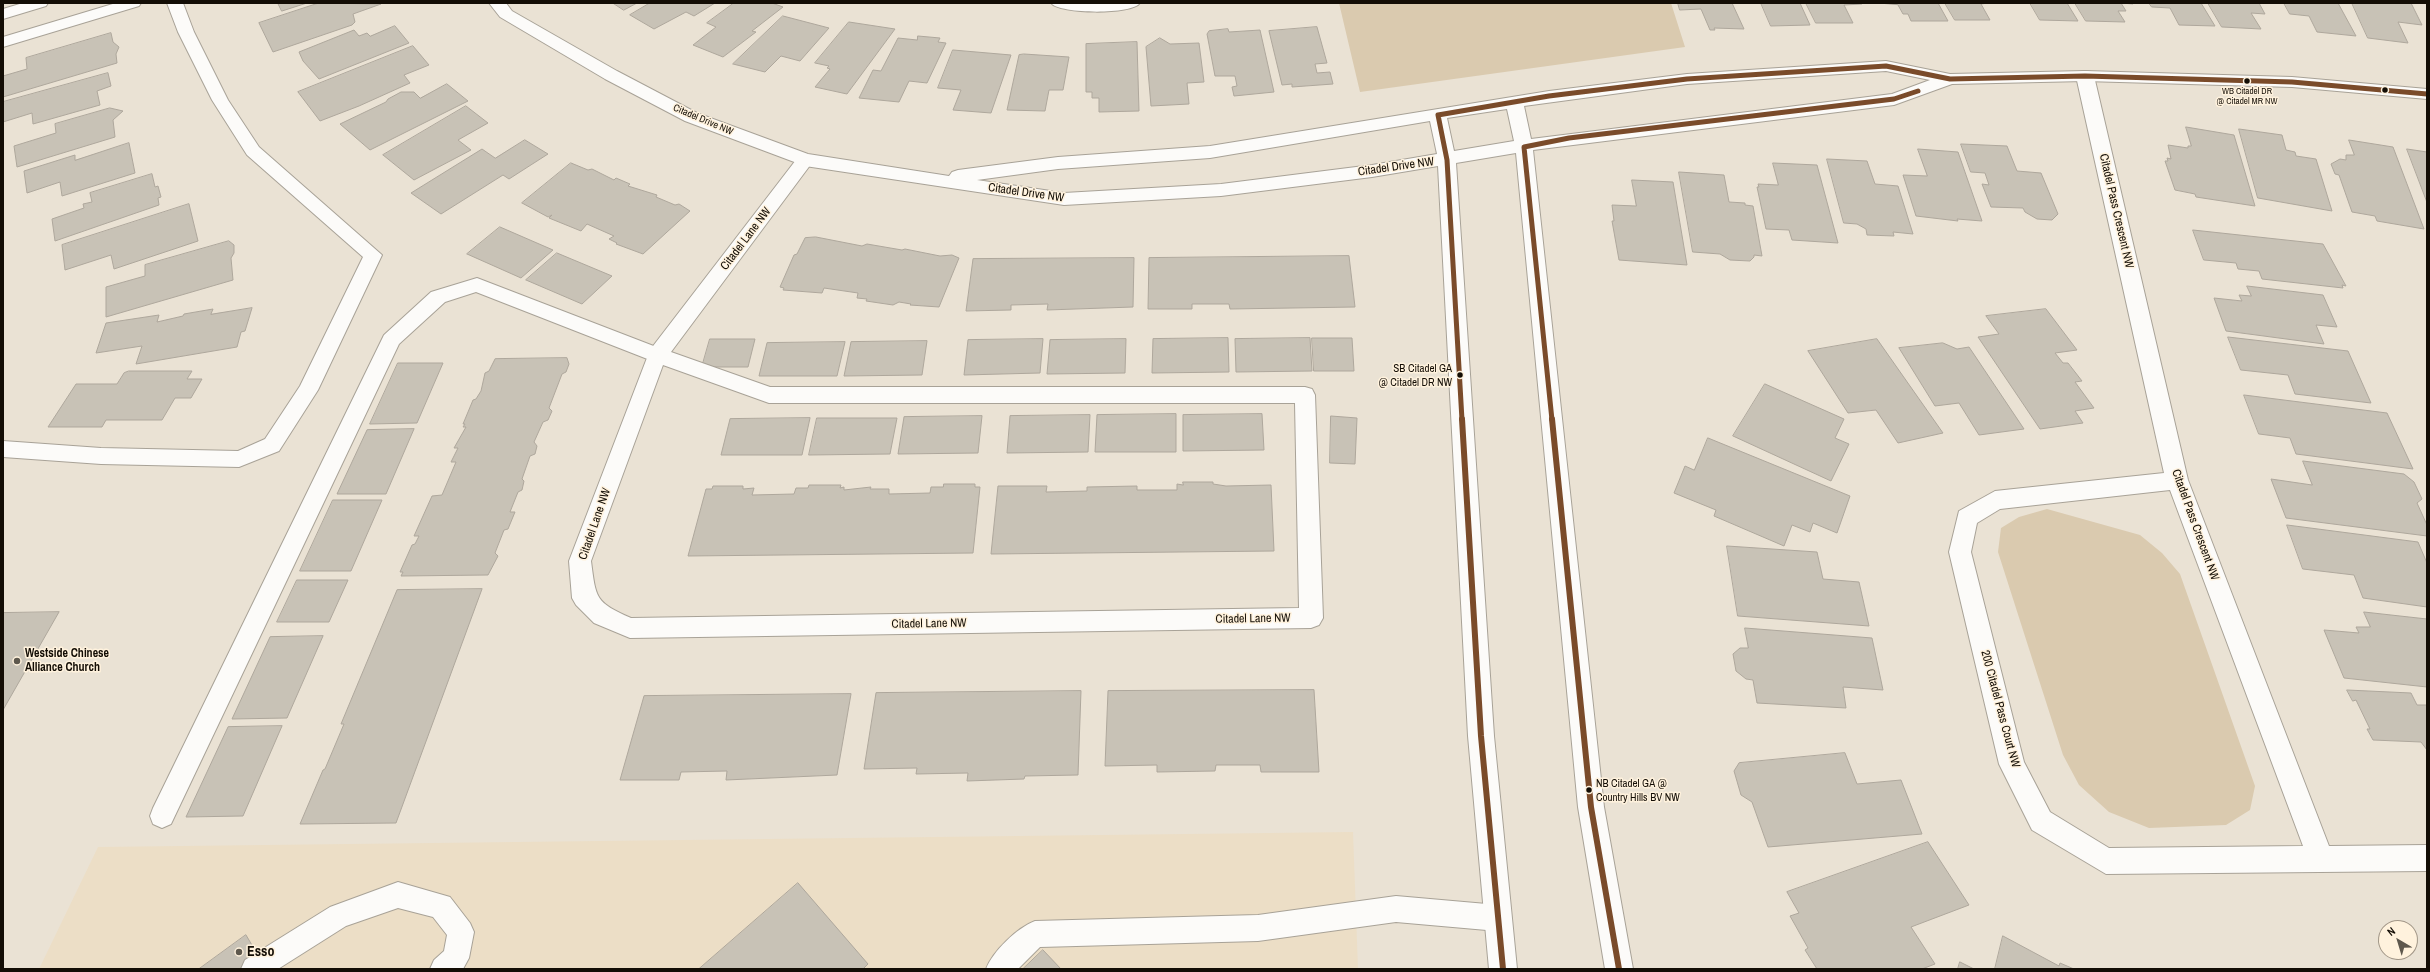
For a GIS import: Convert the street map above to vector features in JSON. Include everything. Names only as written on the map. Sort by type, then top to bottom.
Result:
[{"type":"street","points":[[3,14],[40,3]]},
{"type":"street","points":[[3,42],[133,3]]},
{"type":"street","name":"Citadel Drive NW","points":[[497,3],[506,14],[611,75],[691,117],[805,160],[1064,199],[1221,190],[1447,160],[1569,138],[1894,99],[1950,79]]},
{"type":"street","name":"Citadel Drive NW","points":[[933,179],[1058,163],[1210,152],[1514,102],[1687,79],[1886,66],[1950,79],[2085,76],[2292,82],[2427,94]]},
{"type":"street","name":"Citadel Pass Crescent NW","points":[[2085,76],[2177,480],[2321,859]]},
{"type":"street","points":[[1514,102],[1524,147],[1591,807],[1619,969]]},
{"type":"street","points":[[1438,115],[1447,160],[1481,736],[1503,969]]},
{"type":"street","name":"Citadel Lane NW","points":[[657,355],[769,395],[1305,395],[1311,618],[630,628],[602,616],[584,598],[580,561],[657,355],[805,160]]},
{"type":"street","name":"200 Citadel Pass Court NW","points":[[2177,480],[1995,500],[1967,518],[1960,552],[2012,764],[2041,821],[2106,861],[2321,859]]},
{"type":"street","points":[[2321,859],[2427,858]]},
{"type":"lane","points":[[3,449],[101,456],[239,459],[272,444],[308,390],[373,255],[253,151],[220,100],[186,32],[175,3]]},
{"type":"lane","points":[[1059,3],[1097,8],[1132,3]]},
{"type":"lane","points":[[162,816],[391,340],[438,297],[477,285],[657,355]]},
{"type":"lane","points":[[254,969],[339,916],[398,895],[442,906],[461,932],[456,958],[444,969]]},
{"type":"lane","points":[[999,969],[1035,934],[1258,928],[1396,909],[1498,918]]},
{"type":"shaded area","points":[[1339,3],[1671,3],[1685,47],[1360,92]]},
{"type":"shaded area","points":[[2047,509],[2140,535],[2162,553],[2180,574],[2255,786],[2250,810],[2226,825],[2149,828],[2109,812],[2079,785],[2063,755],[1998,552],[2001,528],[2019,517]]},
{"type":"shaded area","points":[[1353,832],[1358,969],[39,969],[98,847]]},
{"type":"building","points":[[278,3],[307,3],[282,11]]},
{"type":"building","points":[[319,3],[381,4],[353,14],[355,22],[352,25],[273,52],[259,23]]},
{"type":"building","points":[[613,3],[637,3],[624,10]]},
{"type":"building","points":[[650,3],[715,3],[694,16],[686,12],[654,29],[630,15]]},
{"type":"building","points":[[734,3],[772,3],[783,7],[752,31],[756,32],[723,57],[693,45],[716,27],[707,23]]},
{"type":"building","points":[[1678,3],[1732,3],[1744,29],[1714,28],[1715,30],[1710,30],[1701,9],[1680,10]]},
{"type":"building","points":[[1761,3],[1800,3],[1810,25],[1771,26]]},
{"type":"building","points":[[1806,3],[1862,4],[1844,5],[1853,23],[1816,23]]},
{"type":"building","points":[[1879,3],[1938,3],[1948,21],[1911,21],[1908,14],[1903,14],[1898,5]]},
{"type":"building","points":[[1945,3],[1988,3],[1981,4],[1990,20],[1955,20]]},
{"type":"building","points":[[2030,3],[2067,3],[2078,21],[2040,20]]},
{"type":"building","points":[[2075,3],[2121,3],[2126,11],[2118,11],[2125,22],[2086,21]]},
{"type":"building","points":[[2149,3],[2201,3],[2215,26],[2179,25],[2170,8],[2152,7]]},
{"type":"building","points":[[2208,3],[2259,3],[2265,14],[2251,13],[2261,29],[2222,27]]},
{"type":"building","points":[[2284,3],[2338,3],[2356,36],[2317,32],[2309,16],[2290,14]]},
{"type":"building","points":[[2352,3],[2411,3],[2422,25],[2398,22],[2408,43],[2368,38]]},
{"type":"building","points":[[783,16],[829,28],[800,61],[781,56],[765,72],[733,64]]},
{"type":"building","points":[[849,22],[895,29],[847,94],[815,87],[830,69],[827,68],[829,66],[815,63]]},
{"type":"building","points":[[395,26],[409,43],[319,79],[303,61],[299,52],[354,30],[359,36],[367,33],[370,36]]},
{"type":"building","points":[[1317,27],[1327,63],[1315,64],[1317,73],[1330,72],[1333,84],[1292,87],[1292,84],[1282,85],[1269,31]]},
{"type":"building","points":[[1228,29],[1229,32],[1260,30],[1274,92],[1234,96],[1232,87],[1237,86],[1235,76],[1215,76],[1207,34],[1209,31]]},
{"type":"building","points":[[111,33],[113,42],[119,47],[116,54],[117,63],[3,97],[3,76],[27,69],[26,58]]},
{"type":"building","points":[[918,36],[940,38],[938,42],[946,43],[927,83],[909,81],[899,102],[859,98],[873,70],[881,71],[898,38],[917,40]]},
{"type":"building","points":[[1160,38],[1170,44],[1199,43],[1204,82],[1187,83],[1189,104],[1151,106],[1146,47]]},
{"type":"building","points":[[1137,42],[1139,111],[1099,112],[1099,98],[1092,98],[1092,92],[1086,92],[1086,44]]},
{"type":"building","points":[[413,46],[429,65],[404,75],[410,83],[359,106],[320,121],[298,92]]},
{"type":"building","points":[[953,50],[1011,55],[991,113],[953,110],[961,90],[938,88]]},
{"type":"building","points":[[1019,55],[1069,57],[1063,90],[1049,90],[1045,111],[1007,110]]},
{"type":"building","points":[[108,73],[111,86],[97,91],[100,105],[33,124],[32,113],[3,122],[3,102]]},
{"type":"building","points":[[447,84],[468,101],[370,150],[340,124],[386,102],[388,99],[401,92],[414,92],[420,98]]},
{"type":"building","points":[[466,106],[488,123],[458,140],[471,150],[414,180],[383,155]]},
{"type":"building","points":[[110,108],[123,111],[113,120],[115,137],[17,167],[14,146],[56,133],[55,124]]},
{"type":"building","points":[[2186,127],[2234,135],[2255,206],[2196,197],[2195,194],[2175,190],[2165,161],[2168,161],[2167,158],[2171,159],[2168,145],[2188,148],[2188,146],[2191,146]]},
{"type":"building","points":[[2239,129],[2282,135],[2286,150],[2295,152],[2296,156],[2316,159],[2332,211],[2258,198]]},
{"type":"building","points":[[525,140],[548,154],[509,179],[503,175],[441,214],[411,193],[482,149],[495,158]]},
{"type":"building","points":[[2349,140],[2393,147],[2424,229],[2377,221],[2375,216],[2352,212],[2339,175],[2335,174],[2331,164],[2340,159],[2346,160],[2346,155],[2354,155]]},
{"type":"building","points":[[129,143],[135,173],[62,196],[60,182],[27,193],[24,171],[75,155],[75,160]]},
{"type":"building","points":[[1961,144],[2007,146],[2017,171],[2041,173],[2058,214],[2052,220],[2037,219],[2025,212],[2023,208],[1991,207],[1982,184],[1989,185],[1985,173],[1971,172]]},
{"type":"building","points":[[1918,149],[1958,152],[1982,221],[1957,219],[1958,221],[1916,216],[1903,175],[1927,176]]},
{"type":"building","points":[[2407,149],[2427,152],[2427,202]]},
{"type":"building","points":[[1827,159],[1867,161],[1875,184],[1898,186],[1913,234],[1893,232],[1894,236],[1867,235],[1866,229],[1857,224],[1844,223]]},
{"type":"building","points":[[571,163],[588,170],[592,169],[614,180],[616,178],[630,184],[628,186],[657,195],[656,197],[675,205],[679,204],[690,211],[643,254],[616,244],[617,243],[609,239],[614,236],[587,224],[581,231],[549,218],[552,215],[548,217],[522,203]]},
{"type":"building","points":[[1773,163],[1817,165],[1838,243],[1792,240],[1789,230],[1766,229],[1757,187],[1759,187],[1758,184],[1778,185]]},
{"type":"building","points":[[1679,172],[1724,175],[1729,202],[1745,203],[1745,205],[1753,206],[1762,256],[1754,255],[1750,261],[1730,260],[1720,254],[1693,252]]},
{"type":"building","points":[[152,174],[155,187],[158,186],[161,197],[158,198],[159,205],[55,241],[52,219],[84,208],[83,204],[92,202],[90,193]]},
{"type":"building","points":[[1632,180],[1673,182],[1687,265],[1619,260],[1612,221],[1614,221],[1612,205],[1636,206]]},
{"type":"building","points":[[189,204],[198,241],[114,269],[111,255],[65,270],[62,245]]},
{"type":"building","points":[[500,227],[553,250],[521,278],[467,254]]},
{"type":"building","points":[[2193,230],[2323,244],[2346,286],[2342,285],[2343,288],[2262,279],[2259,271],[2238,269],[2236,263],[2204,260]]},
{"type":"building","points":[[816,237],[862,246],[867,244],[902,250],[905,249],[940,256],[952,255],[959,258],[939,307],[910,305],[911,304],[899,302],[893,305],[866,301],[867,299],[857,298],[858,293],[824,288],[822,293],[783,290],[784,288],[780,287],[794,255],[797,254],[805,238]]},
{"type":"building","points":[[229,241],[234,245],[234,253],[231,258],[233,280],[106,317],[106,287],[145,276],[145,265]]},
{"type":"building","points":[[557,253],[612,276],[582,304],[526,280]]},
{"type":"building","points":[[1349,256],[1355,307],[1230,309],[1229,304],[1192,304],[1192,309],[1148,309],[1149,258]]},
{"type":"building","points":[[1134,258],[1133,307],[1047,310],[1048,304],[1011,305],[1011,310],[966,311],[973,259]]},
{"type":"building","points":[[2247,286],[2323,295],[2337,327],[2316,325],[2324,344],[2226,331],[2214,298],[2242,301],[2239,295],[2251,296]]},
{"type":"building","points":[[252,308],[245,331],[241,332],[237,347],[136,364],[142,346],[96,353],[106,323],[159,315],[157,322],[183,316],[184,314],[213,309],[211,314]]},
{"type":"building","points":[[2046,309],[2077,350],[2055,353],[2063,363],[2068,363],[2082,381],[2075,382],[2094,408],[2075,411],[2083,423],[2040,429],[1978,337],[1999,334],[1986,316]]},
{"type":"building","points":[[2228,337],[2348,351],[2371,403],[2295,394],[2288,375],[2241,370]]},
{"type":"building","points":[[1228,338],[1229,372],[1152,373],[1153,339]]},
{"type":"building","points":[[1310,338],[1312,371],[1236,372],[1235,339]]},
{"type":"building","points":[[1312,338],[1352,338],[1354,371],[1314,371]]},
{"type":"building","points":[[710,339],[755,339],[748,367],[702,367]]},
{"type":"building","points":[[1043,339],[1040,373],[964,375],[968,340]]},
{"type":"building","points":[[1126,339],[1125,373],[1047,374],[1050,340]]},
{"type":"building","points":[[1877,339],[1943,433],[1898,443],[1876,410],[1848,413],[1808,351]]},
{"type":"building","points":[[927,341],[922,375],[844,376],[851,342]]},
{"type":"building","points":[[845,342],[837,376],[759,376],[767,343]]},
{"type":"building","points":[[1943,343],[1957,349],[1969,347],[2024,429],[1979,435],[1959,403],[1935,406],[1899,348]]},
{"type":"building","points":[[567,358],[569,364],[566,372],[562,374],[549,408],[552,411],[548,420],[543,422],[534,442],[537,446],[535,454],[530,456],[522,479],[524,481],[522,490],[518,492],[510,512],[515,512],[508,529],[504,530],[495,553],[498,556],[488,575],[401,576],[403,572],[400,572],[412,545],[415,544],[419,536],[414,536],[432,496],[442,495],[456,462],[451,462],[458,448],[454,448],[466,427],[463,427],[465,424],[463,424],[473,400],[476,399],[481,391],[485,373],[489,371],[495,359]]},
{"type":"building","points":[[398,363],[443,363],[417,423],[370,424]]},
{"type":"building","points":[[129,371],[192,371],[187,379],[202,379],[191,398],[175,398],[162,420],[106,420],[102,427],[48,427],[76,384],[117,384],[124,373]]},
{"type":"building","points":[[1765,384],[1844,419],[1835,438],[1849,444],[1831,481],[1733,436]]},
{"type":"building","points":[[2244,395],[2387,413],[2413,469],[2296,454],[2290,438],[2259,434]]},
{"type":"building","points":[[1176,414],[1176,452],[1095,452],[1097,415]]},
{"type":"building","points":[[1262,414],[1264,450],[1183,451],[1183,415]]},
{"type":"building","points":[[1090,415],[1088,452],[1007,453],[1010,416]]},
{"type":"building","points":[[982,416],[978,453],[898,454],[904,417]]},
{"type":"building","points":[[1331,416],[1357,418],[1355,464],[1330,463]]},
{"type":"building","points":[[810,418],[802,455],[721,455],[730,419]]},
{"type":"building","points":[[817,418],[897,418],[890,454],[809,455]]},
{"type":"building","points":[[414,429],[386,494],[337,494],[367,430]]},
{"type":"building","points":[[1708,438],[1850,496],[1837,533],[1813,523],[1810,532],[1792,525],[1784,546],[1714,516],[1716,510],[1674,493],[1685,466],[1694,470]]},
{"type":"building","points":[[2303,461],[2404,474],[2414,482],[2422,499],[2417,503],[2427,525],[2427,536],[2286,518],[2271,479],[2312,485]]},
{"type":"building","points":[[1183,482],[1213,482],[1213,484],[1226,486],[1271,485],[1274,551],[991,554],[998,486],[1047,486],[1046,492],[1087,491],[1087,487],[1137,486],[1137,490],[1177,490],[1177,484],[1183,485]]},
{"type":"building","points":[[944,484],[975,484],[975,487],[980,487],[973,553],[688,556],[706,489],[712,489],[713,486],[743,486],[743,489],[754,488],[752,495],[794,494],[796,488],[808,488],[809,485],[841,485],[840,488],[844,487],[844,490],[871,487],[870,489],[889,489],[889,494],[930,493],[931,487],[943,487]]},
{"type":"building","points":[[333,500],[382,500],[351,571],[300,571]]},
{"type":"building","points":[[2287,525],[2418,542],[2427,563],[2427,607],[2363,598],[2354,575],[2303,569]]},
{"type":"building","points":[[1727,546],[1817,552],[1823,579],[1859,582],[1869,626],[1738,616]]},
{"type":"building","points":[[297,580],[348,580],[329,622],[277,622]]},
{"type":"building","points":[[482,589],[396,823],[300,824],[344,724],[341,724],[397,590]]},
{"type":"building","name":"Westside Chinese Alliance Church","points":[[59,612],[3,710],[3,613]]},
{"type":"building","points":[[2364,612],[2427,619],[2427,687],[2344,678],[2324,630],[2359,633],[2356,627],[2370,627]]},
{"type":"building","points":[[1745,628],[1872,638],[1883,690],[1843,687],[1846,708],[1757,703],[1753,680],[1746,679],[1736,671],[1733,654],[1740,648],[1748,648]]},
{"type":"building","points":[[323,636],[287,718],[232,719],[270,637]]},
{"type":"building","points":[[1314,690],[1319,772],[1261,772],[1260,765],[1216,765],[1215,771],[1157,772],[1157,765],[1105,766],[1108,691]]},
{"type":"building","points":[[2347,690],[2411,693],[2417,705],[2427,705],[2427,750],[2421,742],[2373,740],[2367,729],[2370,729],[2356,700],[2353,701]]},
{"type":"building","points":[[1081,691],[1078,775],[1025,776],[1024,779],[967,781],[968,773],[916,774],[917,768],[864,769],[876,693]]},
{"type":"building","points":[[851,694],[837,775],[726,780],[727,771],[681,772],[679,780],[620,780],[644,696]]},
{"type":"building","points":[[282,726],[243,816],[186,817],[228,727]]},
{"type":"building","points":[[1845,753],[1857,784],[1901,780],[1922,834],[1768,847],[1752,802],[1741,795],[1734,771],[1739,763]]},
{"type":"building","points":[[1928,842],[1969,905],[1911,927],[1935,964],[1922,969],[1817,969],[1805,950],[1808,948],[1790,916],[1799,913],[1787,892]]},
{"type":"building","points":[[798,883],[868,964],[863,969],[699,969]]},
{"type":"building","name":"Esso","points":[[246,935],[266,969],[199,969]]},
{"type":"building","points":[[2003,936],[2059,966],[2060,963],[2074,969],[1995,969]]},
{"type":"building","points":[[1043,950],[1061,969],[1023,969]]},
{"type":"building","points":[[1960,962],[1974,969],[1958,969]]},
{"type":"transit line","points":[[1503,969],[1481,736],[1447,160],[1438,115],[1549,96],[1687,79],[1886,66],[1950,79],[2085,76],[2292,82],[2427,94]]},
{"type":"transit line","points":[[1619,969],[1591,807],[1524,147],[1569,138],[1894,99],[1918,91]]},
{"type":"place","name":"WB Citadel DR @ Citadel MR NW","points":[[2247,81]]},
{"type":"place","name":"SB Citadel GA @ Citadel DR NW","points":[[1460,375]]},
{"type":"place","name":"Westside Chinese Alliance Church","points":[[17,661]]},
{"type":"place","name":"NB Citadel GA @ Country Hills BV NW","points":[[1589,790]]},
{"type":"place","name":"Esso","points":[[239,952]]}]
